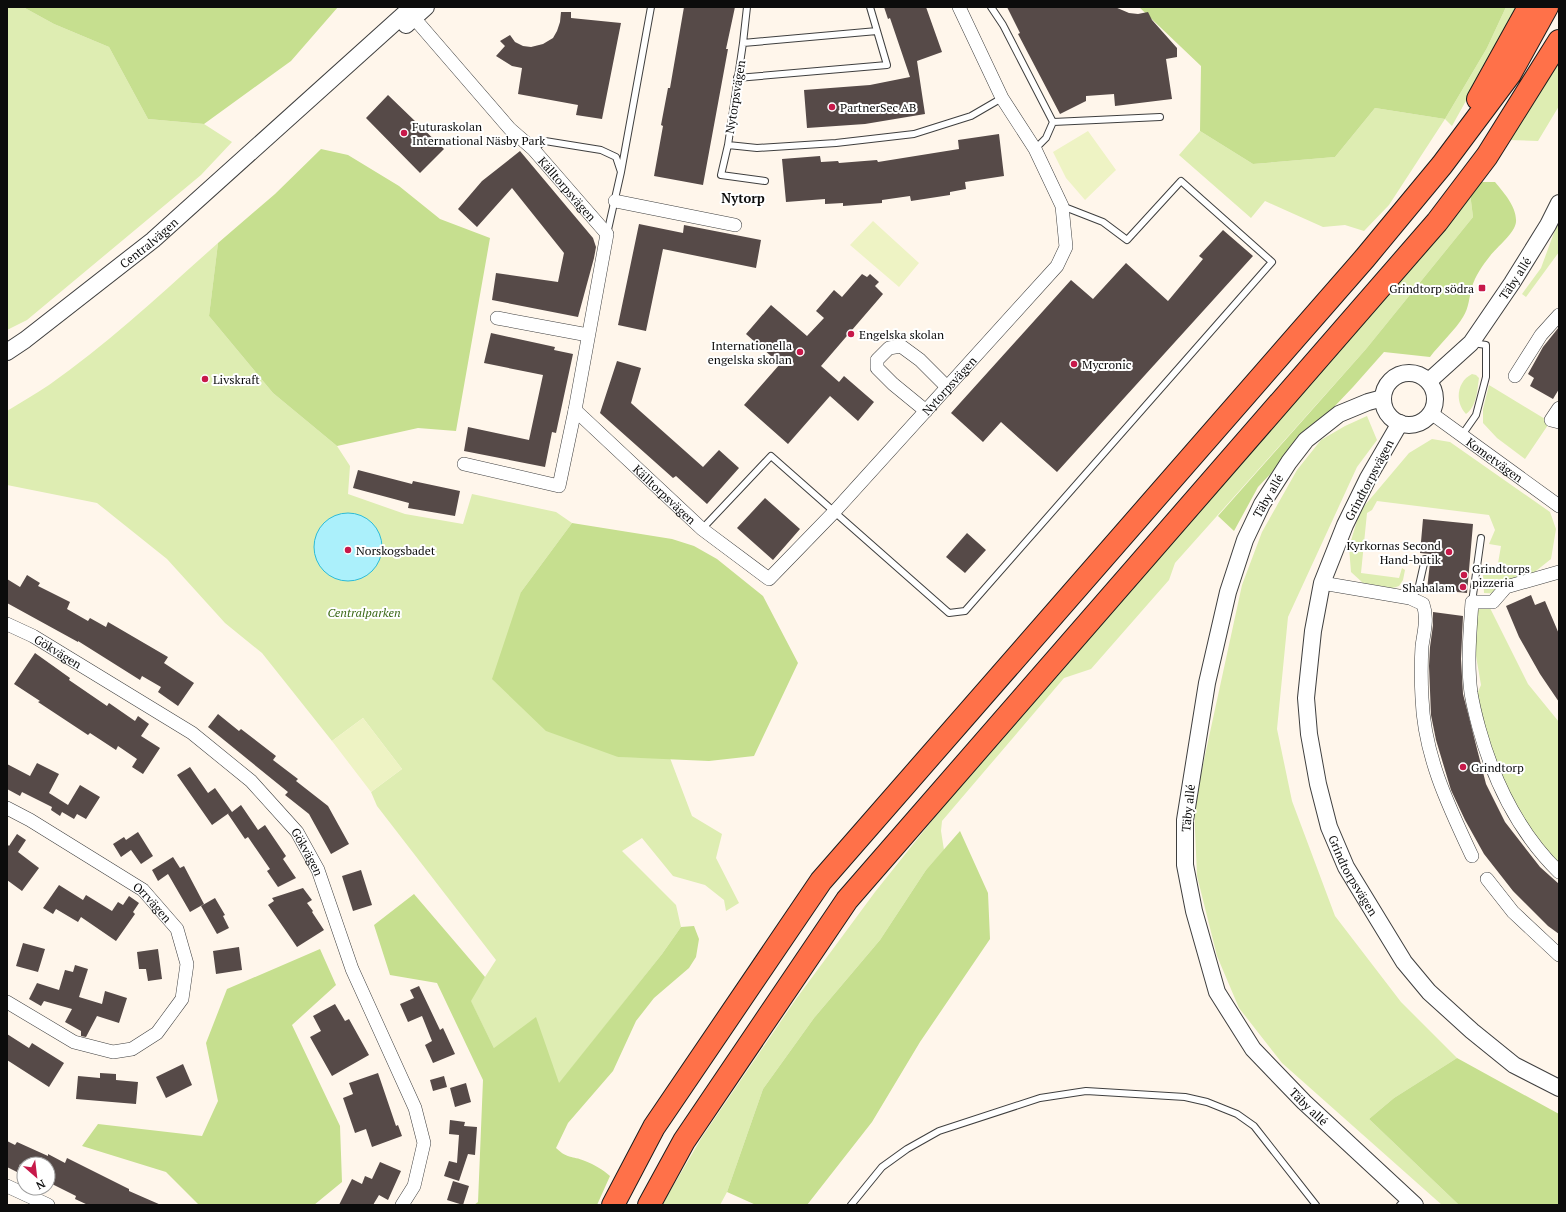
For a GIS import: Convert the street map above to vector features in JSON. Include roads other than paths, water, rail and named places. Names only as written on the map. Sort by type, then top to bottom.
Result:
[{"type":"highway","points":[[1442,165],[1529,7]]},
{"type":"highway","points":[[613,1205],[654,1127],[821,881],[1365,258],[1442,165],[1510,74],[1548,7]]},
{"type":"highway","points":[[649,1205],[684,1141],[847,900],[1437,222],[1487,156],[1559,41]]},
{"type":"street","name":"Centralvägen","points":[[7,352],[25,340],[153,240],[411,12],[426,7]]},
{"type":"street","name":"Nytorpsvägen","points":[[702,529],[769,579],[835,511],[1057,266],[1066,247],[1062,206],[1035,149],[1002,98],[959,7]]},
{"type":"street","name":"Källtorpsvägen","points":[[411,12],[510,129],[532,150],[608,234]]},
{"type":"street","points":[[615,201],[735,225]]},
{"type":"street","name":"Täby allé","points":[[1429,381],[1471,343],[1512,283],[1548,225],[1559,203]]},
{"type":"street","points":[[464,464],[559,486],[608,234]]},
{"type":"street","points":[[1515,376],[1542,335],[1559,315]]},
{"type":"street","points":[[497,318],[588,335]]},
{"type":"street","points":[[926,411],[893,384],[877,368],[877,360],[889,348],[901,346],[920,360],[947,388]]},
{"type":"street","points":[[1404,372],[1414,372],[1429,381],[1436,400],[1432,413],[1421,422],[1414,424],[1400,423],[1393,420],[1384,407],[1383,398],[1384,390],[1389,382],[1404,372]]},
{"type":"street","name":"Täby allé","points":[[1383,398],[1368,402],[1339,414],[1306,440],[1289,462],[1262,504],[1245,540],[1228,592],[1207,682],[1184,820],[1185,865],[1194,911],[1217,992],[1253,1049],[1304,1102],[1407,1203]]},
{"type":"street","points":[[1559,408],[1551,420],[1559,422]]},
{"type":"street","name":"Källtorpsvägen","points":[[575,410],[702,529]]},
{"type":"street","name":"Kometvägen","points":[[1432,413],[1559,506]]},
{"type":"street","name":"Grindtorpsvägen","points":[[1400,423],[1368,478],[1345,525],[1322,583],[1313,631],[1306,698],[1308,734],[1318,784],[1329,827],[1346,867],[1404,962],[1429,992],[1472,1031],[1514,1065],[1559,1088]]},
{"type":"street","points":[[1559,572],[1506,587],[1493,602],[1472,602],[1469,652],[1471,694],[1483,744],[1499,785],[1524,832],[1538,850],[1559,872]]},
{"type":"street","points":[[1322,583],[1410,598],[1423,604],[1426,612],[1422,648],[1422,700],[1424,722],[1443,794],[1472,856]]},
{"type":"street","name":"Gökvägen","points":[[7,624],[34,636],[192,733],[251,781],[296,832],[318,870],[352,969],[415,1108],[424,1143],[414,1186],[402,1205]]},
{"type":"street","name":"Orrvägen","points":[[7,808],[30,820],[143,890],[177,929],[187,964],[182,999],[157,1033],[132,1049],[113,1052],[74,1042],[7,1002]]},
{"type":"street","points":[[1486,879],[1513,912],[1559,955]]},
{"type":"street","points":[[7,1186],[48,1205]]},
{"type":"lane","points":[[608,234],[621,172],[651,7]]},
{"type":"lane","name":"Nytorpsvägen","points":[[747,7],[728,145],[757,148],[836,143],[914,134],[971,116],[1002,98]]},
{"type":"lane","points":[[737,78],[887,65],[870,7]]},
{"type":"lane","points":[[992,7],[1003,25],[1053,122]]},
{"type":"lane","points":[[743,43],[877,31]]},
{"type":"lane","points":[[1053,122],[1160,117]]},
{"type":"lane","points":[[1035,149],[1046,138],[1053,122]]},
{"type":"lane","points":[[532,150],[545,141],[601,150],[616,157],[621,172]]},
{"type":"lane","points":[[728,145],[721,175],[765,181]]},
{"type":"lane","points":[[702,529],[771,456],[949,613],[965,611],[1272,262],[1181,180],[1127,240],[1103,222],[1062,206]]},
{"type":"lane","points":[[1462,435],[1476,415],[1486,377],[1486,345],[1471,343]]},
{"type":"lane","points":[[1472,602],[1481,538]]},
{"type":"lane","points":[[1410,598],[1418,590],[1425,559]]},
{"type":"lane","points":[[851,1205],[882,1167],[907,1149],[939,1131],[1040,1098],[1086,1091],[1185,1097],[1212,1104],[1237,1114],[1254,1126],[1316,1205]]},
{"type":"water","name":"Norskogsbadet","points":[[348,513],[361,516],[372,523],[379,534],[382,547],[379,560],[372,571],[361,578],[348,581],[335,578],[324,571],[317,560],[314,547],[317,534],[324,523],[335,516]]},
{"type":"place","name":"PartnerSec AB","points":[[832,107]]},
{"type":"place","name":"Futuraskolan International Näsby Park","points":[[404,133]]},
{"type":"place","name":"Grindtorp södra","points":[[1482,288]]},
{"type":"place","name":"Engelska skolan","points":[[851,334]]},
{"type":"place","name":"Internationella engelska skolan","points":[[800,352]]},
{"type":"place","name":"Mycronic","points":[[1074,364]]},
{"type":"place","name":"Livskraft","points":[[205,379]]},
{"type":"place","name":"Norskogsbadet","points":[[348,550]]},
{"type":"place","name":"Kyrkornas Second Hand-butik","points":[[1449,552]]},
{"type":"place","name":"Grindtorps pizzeria","points":[[1464,575]]},
{"type":"place","name":"Shahalam","points":[[1463,587]]},
{"type":"place","name":"Grindtorp","points":[[1463,767]]},
{"type":"district","name":"Nytorp","points":[[743,198]]},
{"type":"park label","name":"Centralparken","points":[[364,612]]}]
